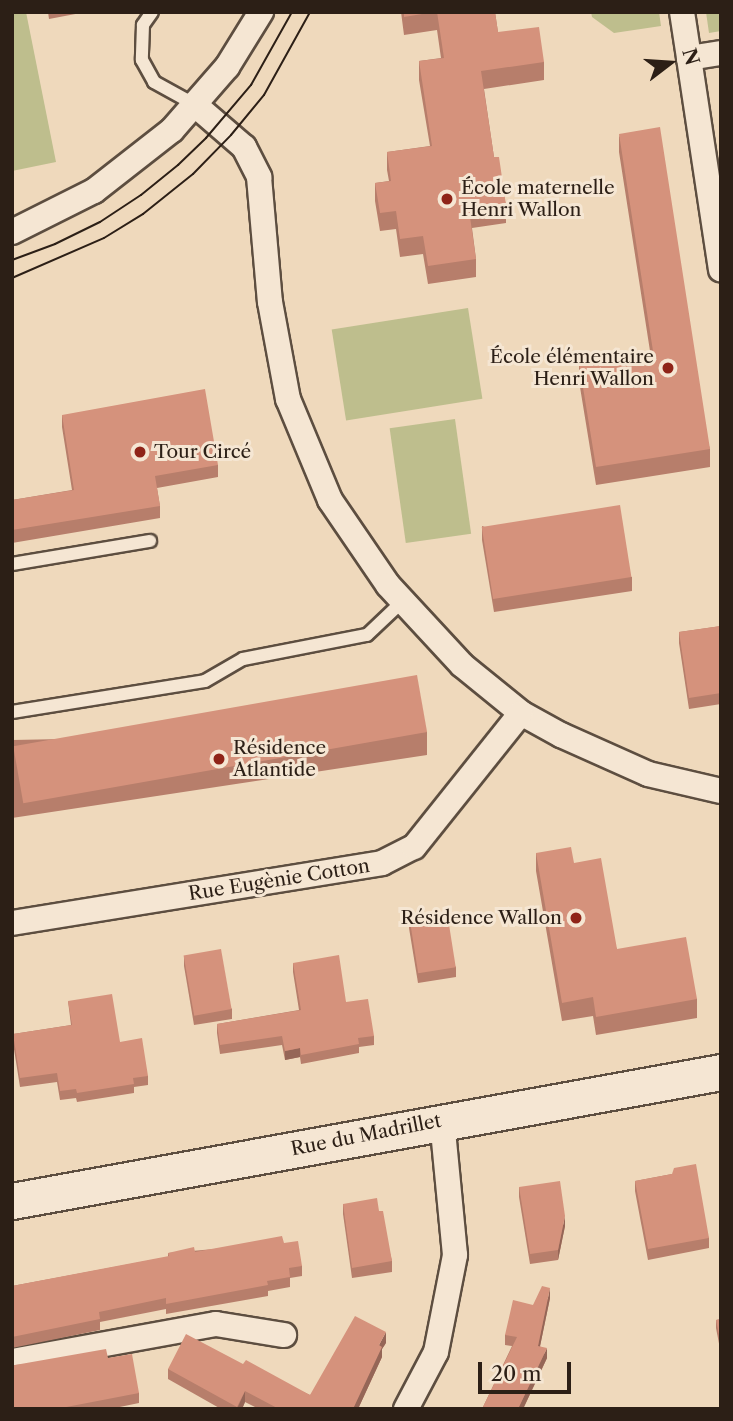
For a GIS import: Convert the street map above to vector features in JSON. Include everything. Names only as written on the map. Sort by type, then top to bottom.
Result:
[{"type":"street","points":[[12,232],[94,191],[172,130],[227,66],[261,12]]},
{"type":"street","points":[[682,12],[721,270]]},
{"type":"street","points":[[689,58],[721,53]]},
{"type":"street","points":[[194,104],[244,147],[259,177],[270,302],[288,399],[330,500],[388,585],[461,665],[521,713],[561,735],[648,774],[721,791]]},
{"type":"street","name":"Rue Eugènie Cotton","points":[[12,923],[382,863],[414,847],[521,713]]},
{"type":"street","name":"Rue du Madrillet","points":[[12,1201],[721,1072]]},
{"type":"street","points":[[406,1409],[436,1352],[455,1255],[442,1121]]},
{"type":"street","points":[[12,1360],[216,1324],[284,1335]]},
{"type":"lane","points":[[152,12],[143,25],[142,60],[154,82],[194,104]]},
{"type":"lane","points":[[12,564],[150,541]]},
{"type":"lane","points":[[12,712],[205,681],[243,659],[367,635],[403,601]]},
{"type":"green space","points":[[12,12],[26,12],[56,162],[12,171]]},
{"type":"green space","points":[[591,12],[659,12],[661,26],[614,33],[592,17]]},
{"type":"green space","points":[[706,12],[721,12],[721,31],[709,33]]},
{"type":"green space","points":[[468,308],[482,399],[346,420],[332,330]]},
{"type":"green space","points":[[455,419],[471,534],[406,543],[390,428]]},
{"type":"building","points":[[404,12],[434,12],[404,17]]},
{"type":"building","points":[[437,12],[495,12],[498,32],[539,27],[544,62],[481,71],[494,157],[499,157],[506,205],[469,210],[476,259],[428,266],[423,236],[400,239],[396,211],[380,213],[375,183],[391,181],[387,152],[432,146],[419,61],[444,58]]},
{"type":"building","points":[[660,127],[710,449],[596,467],[579,363],[653,351],[619,134]]},
{"type":"building","name":"Tour Circé","points":[[205,389],[218,465],[155,476],[160,506],[12,530],[12,500],[74,490],[62,415]]},
{"type":"building","points":[[620,505],[631,577],[493,599],[482,527]]},
{"type":"building","points":[[721,626],[721,693],[689,698],[679,632]]},
{"type":"building","name":"Résidence Atlantide","points":[[417,675],[427,732],[23,803],[13,746]]},
{"type":"building","name":"Résidence Wallon","points":[[571,847],[574,863],[601,858],[617,949],[686,937],[697,999],[596,1017],[593,997],[562,1003],[536,853]]},
{"type":"building","points":[[447,912],[456,967],[418,973],[409,918]]},
{"type":"building","points":[[221,949],[232,1009],[194,1016],[184,956]]},
{"type":"building","points":[[339,955],[346,1002],[368,999],[374,1036],[358,1038],[359,1044],[301,1055],[300,1048],[285,1051],[282,1036],[220,1045],[217,1024],[301,1010],[293,963]]},
{"type":"building","points":[[112,994],[120,1042],[142,1038],[148,1076],[133,1078],[134,1084],[77,1093],[76,1089],[60,1091],[57,1073],[20,1078],[13,1034],[72,1025],[68,1001]]},
{"type":"building","points":[[696,1164],[709,1238],[648,1249],[635,1181],[672,1174],[674,1168]]},
{"type":"building","points":[[560,1181],[565,1216],[558,1250],[530,1254],[519,1187]]},
{"type":"building","points":[[377,1198],[379,1211],[383,1211],[392,1261],[352,1268],[343,1204]]},
{"type":"building","points":[[282,1236],[284,1243],[298,1241],[302,1266],[289,1268],[290,1277],[267,1281],[268,1285],[166,1304],[166,1298],[99,1312],[100,1319],[12,1337],[12,1286],[169,1256],[168,1253],[194,1247],[195,1252]]},
{"type":"building","points":[[542,1286],[550,1288],[538,1346],[547,1348],[518,1409],[482,1409],[517,1337],[505,1335],[513,1300],[533,1305]]},
{"type":"building","points":[[355,1316],[386,1332],[379,1345],[382,1347],[353,1409],[279,1409],[245,1391],[237,1407],[168,1369],[186,1334],[243,1364],[246,1360],[310,1395]]},
{"type":"building","points":[[721,1319],[721,1345],[716,1320]]},
{"type":"building","points":[[106,1349],[108,1358],[132,1354],[139,1393],[56,1409],[12,1409],[12,1365]]},
{"type":"tram line","points":[[12,260],[55,244],[100,222],[141,195],[178,165],[206,138],[251,85],[292,12]]},
{"type":"tram line","points":[[12,278],[104,238],[143,214],[193,174],[231,135],[264,95],[310,12]]},
{"type":"place","name":"École maternelle Henri Wallon","points":[[447,199]]},
{"type":"place","name":"École élémentaire Henri Wallon","points":[[668,368]]},
{"type":"place","name":"Tour Circé","points":[[140,452]]},
{"type":"place","name":"Résidence Atlantide","points":[[219,759]]},
{"type":"place","name":"Résidence Wallon","points":[[576,918]]}]
